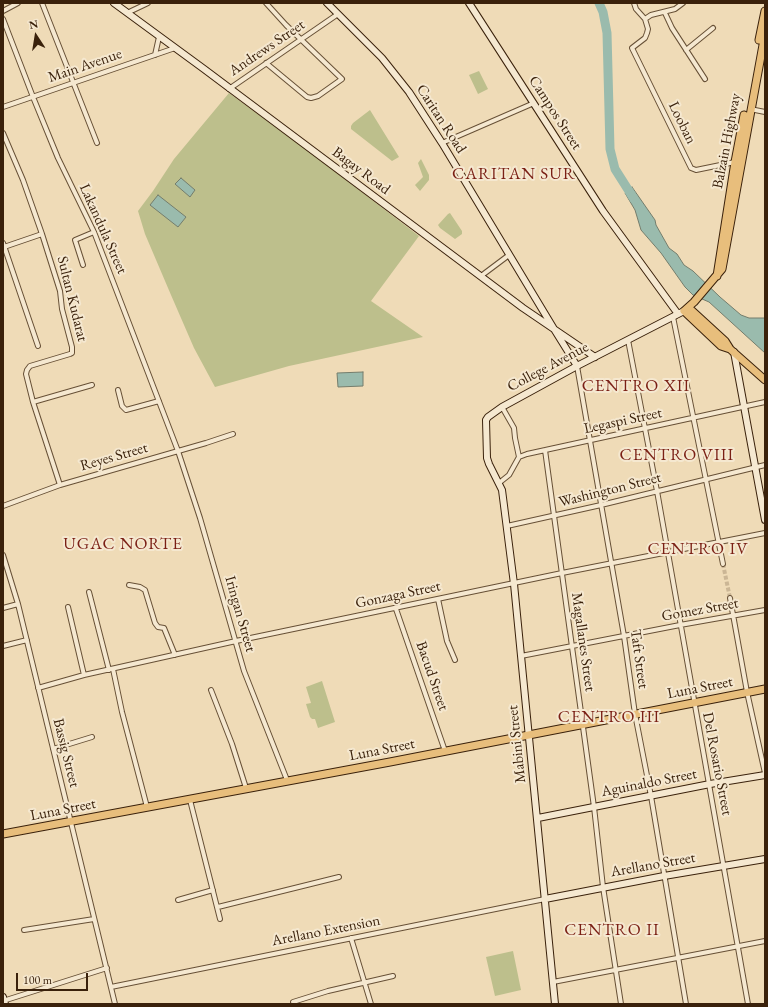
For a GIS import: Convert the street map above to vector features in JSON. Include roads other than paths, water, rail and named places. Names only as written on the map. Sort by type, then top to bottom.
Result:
[{"type":"main road","name":"Bagay Road","points":[[114,3],[523,308],[595,357]]},
{"type":"main road","name":"Caritan Road","points":[[327,3],[382,58],[410,92],[577,366]]},
{"type":"main road","name":"Campos Street","points":[[469,3],[603,211],[684,310]]},
{"type":"main road","name":"Balzain Highway","points":[[715,278],[735,162],[765,11]]},
{"type":"main road","name":"Balzain Highway","points":[[684,310],[722,269],[750,109],[763,51],[765,34]]},
{"type":"main road","name":"College Avenue","points":[[499,483],[487,458],[486,420],[488,417],[502,407],[577,366],[684,310]]},
{"type":"main road","points":[[684,310],[721,346],[732,351],[765,380]]},
{"type":"main road","points":[[732,351],[765,520]]},
{"type":"main road","name":"Mabini Street","points":[[499,483],[503,495],[514,584],[556,1004]]},
{"type":"main road","name":"Luna Street","points":[[3,834],[190,800],[765,689]]},
{"type":"main road","name":"Aguinaldo Street","points":[[538,818],[765,774]]},
{"type":"main road","name":"Arellano Street","points":[[545,899],[664,876],[765,859]]},
{"type":"street","points":[[3,11],[18,3]]},
{"type":"street","points":[[42,3],[97,143]]},
{"type":"street","points":[[127,13],[148,3]]},
{"type":"street","points":[[266,3],[342,79],[318,96],[311,98],[307,97],[266,63]]},
{"type":"street","points":[[634,3],[636,9],[645,19],[651,15],[665,13],[675,9],[683,3]]},
{"type":"street","points":[[665,13],[672,28],[705,79]]},
{"type":"street","name":"Andrews Street","points":[[229,89],[338,14]]},
{"type":"street","name":"Lakandula Street","points":[[3,18],[58,158],[94,232],[178,451]]},
{"type":"street","name":"Looban","points":[[645,19],[647,23],[647,33],[639,43],[632,48],[691,169],[696,170],[735,162]]},
{"type":"street","points":[[686,50],[713,28]]},
{"type":"street","points":[[155,55],[159,37]]},
{"type":"street","name":"Main Avenue","points":[[3,108],[175,48]]},
{"type":"street","points":[[442,143],[534,103]]},
{"type":"street","points":[[750,109],[765,112]]},
{"type":"street","name":"Sultan Kudarat","points":[[3,133],[23,180],[60,290],[62,309],[72,350],[70,354],[30,366],[27,370],[27,382],[60,486]]},
{"type":"street","points":[[83,265],[76,240],[94,232]]},
{"type":"street","points":[[38,346],[4,245],[42,234]]},
{"type":"street","points":[[481,276],[509,255]]},
{"type":"street","points":[[684,310],[692,418],[723,564]]},
{"type":"street","name":"Del Rosario Street","points":[[628,340],[710,784],[748,1004]]},
{"type":"street","name":"Taft Street","points":[[577,366],[624,636],[635,714],[651,796],[686,1004]]},
{"type":"street","points":[[33,402],[92,385]]},
{"type":"street","points":[[118,390],[122,406],[126,410],[159,401]]},
{"type":"street","name":"Legaspi Street","points":[[519,457],[765,402]]},
{"type":"street","points":[[499,483],[509,475],[519,457],[514,428],[502,407]]},
{"type":"street","name":"Reyes Street","points":[[3,506],[60,486],[233,434]]},
{"type":"street","name":"Magallanes Street","points":[[545,450],[621,1004]]},
{"type":"street","name":"Iringan Street","points":[[178,451],[200,518],[244,671],[288,780]]},
{"type":"street","name":"Washington Street","points":[[507,526],[765,465]]},
{"type":"street","name":"Gonzaga Street","points":[[38,688],[84,675],[112,670],[236,641],[562,573],[765,533]]},
{"type":"street","name":"Bassig Street","points":[[3,555],[27,640],[115,1004]]},
{"type":"street","points":[[129,585],[140,587],[145,590],[155,624],[158,627],[164,628],[175,655]]},
{"type":"street","points":[[89,592],[112,670],[147,807]]},
{"type":"street","points":[[730,598],[747,692],[765,774]]},
{"type":"street","points":[[438,599],[447,641],[455,660]]},
{"type":"street","points":[[3,608],[18,604]]},
{"type":"street","points":[[68,607],[84,675]]},
{"type":"street","name":"Bacud Street","points":[[396,608],[445,751]]},
{"type":"street","name":"Gomez Street","points":[[520,656],[765,610]]},
{"type":"street","points":[[3,646],[27,640]]},
{"type":"street","points":[[211,690],[232,744],[246,788]]},
{"type":"street","points":[[53,748],[92,737]]},
{"type":"street","points":[[190,800],[220,919]]},
{"type":"street","points":[[218,907],[339,877]]},
{"type":"street","points":[[178,900],[213,890]]},
{"type":"street","name":"Arellano Extension","points":[[111,987],[545,899]]},
{"type":"street","points":[[24,930],[94,919]]},
{"type":"street","points":[[351,938],[371,1004]]},
{"type":"street","points":[[553,982],[765,940]]},
{"type":"street","points":[[4,1001],[107,968]]},
{"type":"street","points":[[293,1002],[328,991],[393,976]]},
{"type":"waterway","points":[[599,3],[603,12],[607,33],[610,149],[615,169],[634,199]]},
{"type":"tunnel","points":[[723,564],[730,598]]},
{"type":"district","name":"CARITAN SUR","points":[[514,174]]},
{"type":"district","name":"CENTRO XII","points":[[636,386]]},
{"type":"district","name":"CENTRO VIII","points":[[677,455]]},
{"type":"district","name":"UGAC NORTE","points":[[123,544]]},
{"type":"district","name":"CENTRO IV","points":[[698,549]]},
{"type":"district","name":"CENTRO III","points":[[609,717]]},
{"type":"district","name":"CENTRO II","points":[[612,930]]}]
